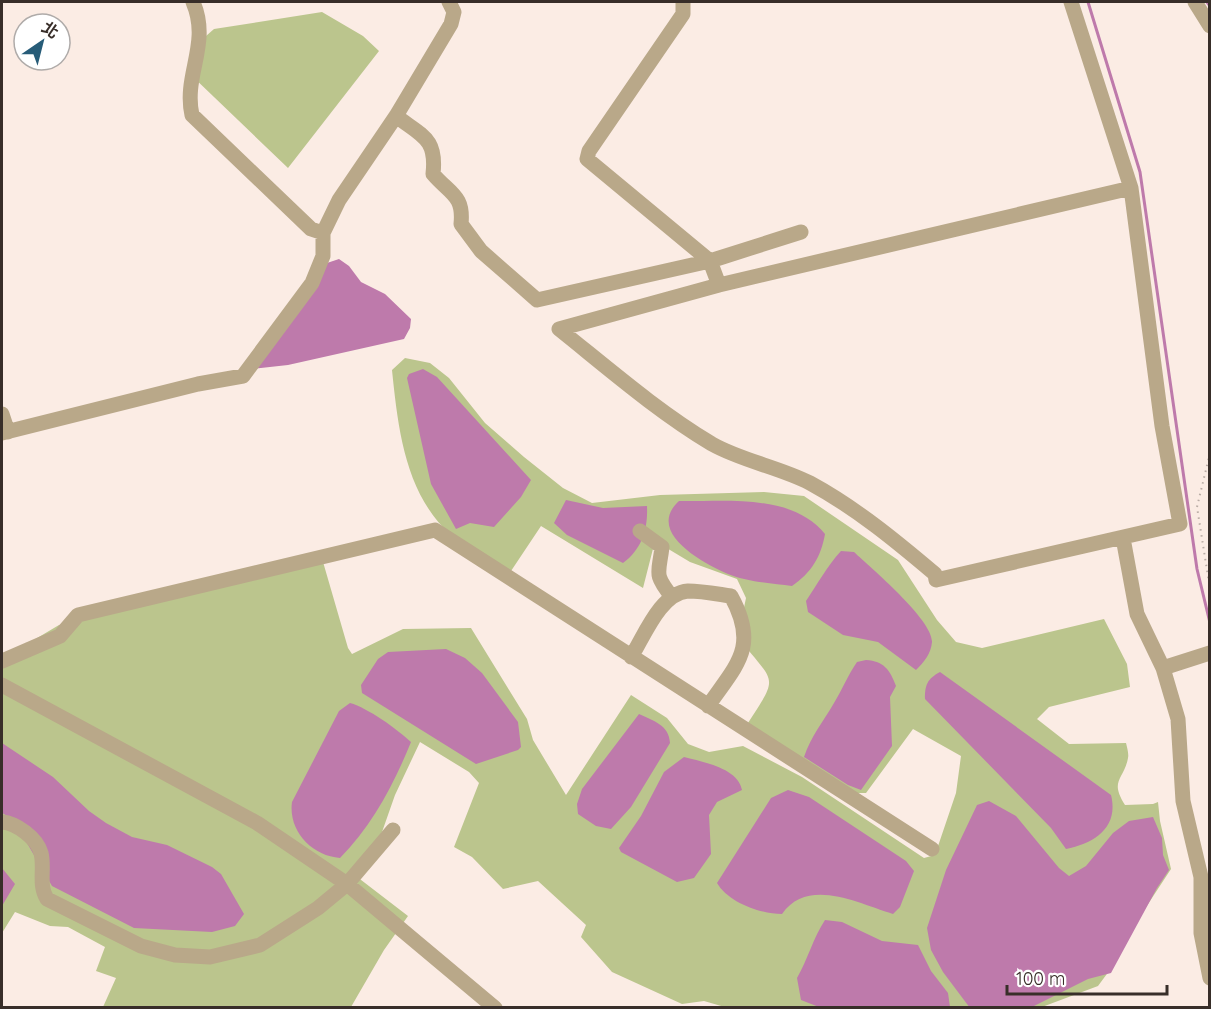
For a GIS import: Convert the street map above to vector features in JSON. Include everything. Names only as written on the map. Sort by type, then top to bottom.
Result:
[{"type":"street","points":[[193,2],[201,33],[190,93],[192,115],[311,228],[323,233]]},
{"type":"street","points":[[2,414],[5,433],[198,384],[243,376],[312,283],[323,256],[323,233],[339,200],[396,116],[452,24],[454,12],[449,2]]},
{"type":"street","points":[[683,2],[683,14],[589,150],[586,159],[710,261],[719,285]]},
{"type":"street","points":[[1071,2],[1131,188],[1162,426],[1180,524],[936,580],[935,574],[919,560],[856,512],[808,483],[713,444],[649,403],[559,328],[719,285],[1131,188]]},
{"type":"street","points":[[1195,2],[1209,26]]},
{"type":"street","points":[[396,116],[429,141],[435,155],[433,174],[453,193],[463,207],[461,224],[481,251],[537,300],[710,261],[801,232]]},
{"type":"street","points":[[2,661],[60,636],[78,615],[435,530],[932,849]]},
{"type":"street","points":[[640,531],[662,547],[656,569],[658,580],[672,597]]},
{"type":"street","points":[[1123,538],[1137,614],[1163,668],[1178,719],[1183,801],[1201,877],[1201,933],[1209,978]]},
{"type":"street","points":[[631,657],[663,605],[672,597],[686,591],[731,596],[742,616],[746,635],[743,653],[708,706]]},
{"type":"street","points":[[1163,668],[1209,653]]},
{"type":"street","points":[[2,685],[257,823],[346,884],[495,1008]]},
{"type":"street","points":[[2,822],[11,823],[26,833],[40,851],[42,891],[47,899],[141,946],[175,955],[210,957],[260,945],[318,908],[346,884],[393,830]]},
{"type":"path","points":[[1209,453],[1197,507],[1209,589]]},
{"type":"green space","points":[[322,12],[363,36],[379,51],[288,168],[190,74],[198,43],[214,29]]},
{"type":"green space","points":[[405,358],[430,363],[449,378],[485,423],[524,457],[563,488],[592,503],[660,495],[764,492],[804,496],[898,560],[937,620],[956,642],[982,648],[1104,619],[1127,664],[1130,687],[1049,707],[1037,719],[1069,744],[1126,743],[1128,758],[1119,780],[1120,797],[1125,805],[1158,802],[1171,869],[1129,933],[1115,963],[1098,986],[1042,1007],[728,1008],[704,1001],[682,1004],[612,972],[581,937],[586,925],[538,881],[503,889],[472,857],[454,847],[479,783],[469,772],[420,742],[395,795],[382,832],[352,873],[408,916],[384,950],[351,1007],[103,1007],[116,978],[96,971],[105,947],[68,927],[50,926],[15,912],[2,933],[2,659],[59,625],[321,555],[348,648],[352,654],[403,629],[471,628],[527,719],[533,740],[566,795],[631,695],[667,718],[688,744],[709,752],[743,746],[802,777],[924,858],[935,855],[956,793],[961,756],[913,729],[866,793],[855,793],[748,723],[765,696],[769,680],[761,665],[741,641],[741,622],[746,598],[737,579],[690,562],[655,541],[643,588],[541,526],[509,574],[451,535],[423,500],[406,459],[397,414],[392,370]]},
{"type":"shaded area","points":[[339,259],[349,266],[361,282],[385,294],[411,319],[410,328],[404,339],[288,365],[251,369],[321,265]]},
{"type":"shaded area","points":[[423,369],[437,377],[531,480],[521,497],[494,527],[470,523],[456,529],[431,484],[407,378],[409,374]]},
{"type":"shaded area","points":[[566,500],[603,508],[647,506],[645,530],[635,551],[623,563],[567,535],[554,523]]},
{"type":"shaded area","points":[[679,501],[757,502],[795,512],[811,521],[825,534],[821,550],[810,570],[792,586],[735,577],[693,554],[673,535],[669,524],[670,513]]},
{"type":"shaded area","points":[[841,551],[854,552],[900,595],[930,632],[932,642],[930,650],[927,658],[916,670],[878,642],[843,635],[808,612],[806,601]]},
{"type":"shaded area","points":[[446,649],[465,658],[482,673],[518,722],[521,747],[518,750],[476,764],[362,693],[361,685],[378,659],[388,652]]},
{"type":"shaded area","points":[[866,660],[886,667],[896,686],[890,697],[892,746],[861,790],[848,785],[804,757],[857,662]]},
{"type":"shaded area","points":[[940,672],[1111,795],[1113,806],[1111,816],[1102,832],[1086,843],[1066,849],[1051,828],[925,699],[928,683]]},
{"type":"shaded area","points":[[350,703],[365,709],[411,742],[381,804],[352,846],[340,858],[320,852],[304,840],[294,823],[292,802],[339,711]]},
{"type":"shaded area","points":[[639,714],[664,728],[670,743],[631,807],[611,829],[596,826],[578,814],[577,804],[582,789]]},
{"type":"shaded area","points":[[2,743],[53,777],[89,811],[106,823],[132,837],[167,845],[212,867],[221,874],[244,914],[235,926],[212,932],[134,928],[52,886],[13,819],[2,813]]},
{"type":"shaded area","points":[[684,757],[727,771],[739,782],[742,790],[717,802],[709,815],[711,854],[694,878],[677,882],[621,852],[619,848],[641,816],[664,772]]},
{"type":"shaded area","points":[[788,790],[809,797],[906,861],[914,871],[900,907],[893,914],[849,899],[819,895],[805,897],[793,903],[782,914],[764,912],[745,906],[722,890],[717,883],[771,798]]},
{"type":"shaded area","points":[[989,801],[1016,816],[1059,868],[1069,876],[1086,866],[1113,833],[1129,821],[1153,817],[1162,838],[1163,855],[1169,870],[1111,973],[1088,979],[1034,1006],[970,1008],[943,972],[931,950],[927,928],[946,870],[977,805]]},
{"type":"shaded area","points":[[2,868],[15,884],[2,906]]},
{"type":"shaded area","points":[[825,920],[842,922],[882,941],[918,945],[931,971],[948,993],[950,1007],[819,1007],[801,1000],[797,978]]},
{"type":"waterway","points":[[1088,2],[1140,172],[1197,569],[1210,623]]},
{"type":"waterway","points":[[1207,2],[1210,6]]}]
